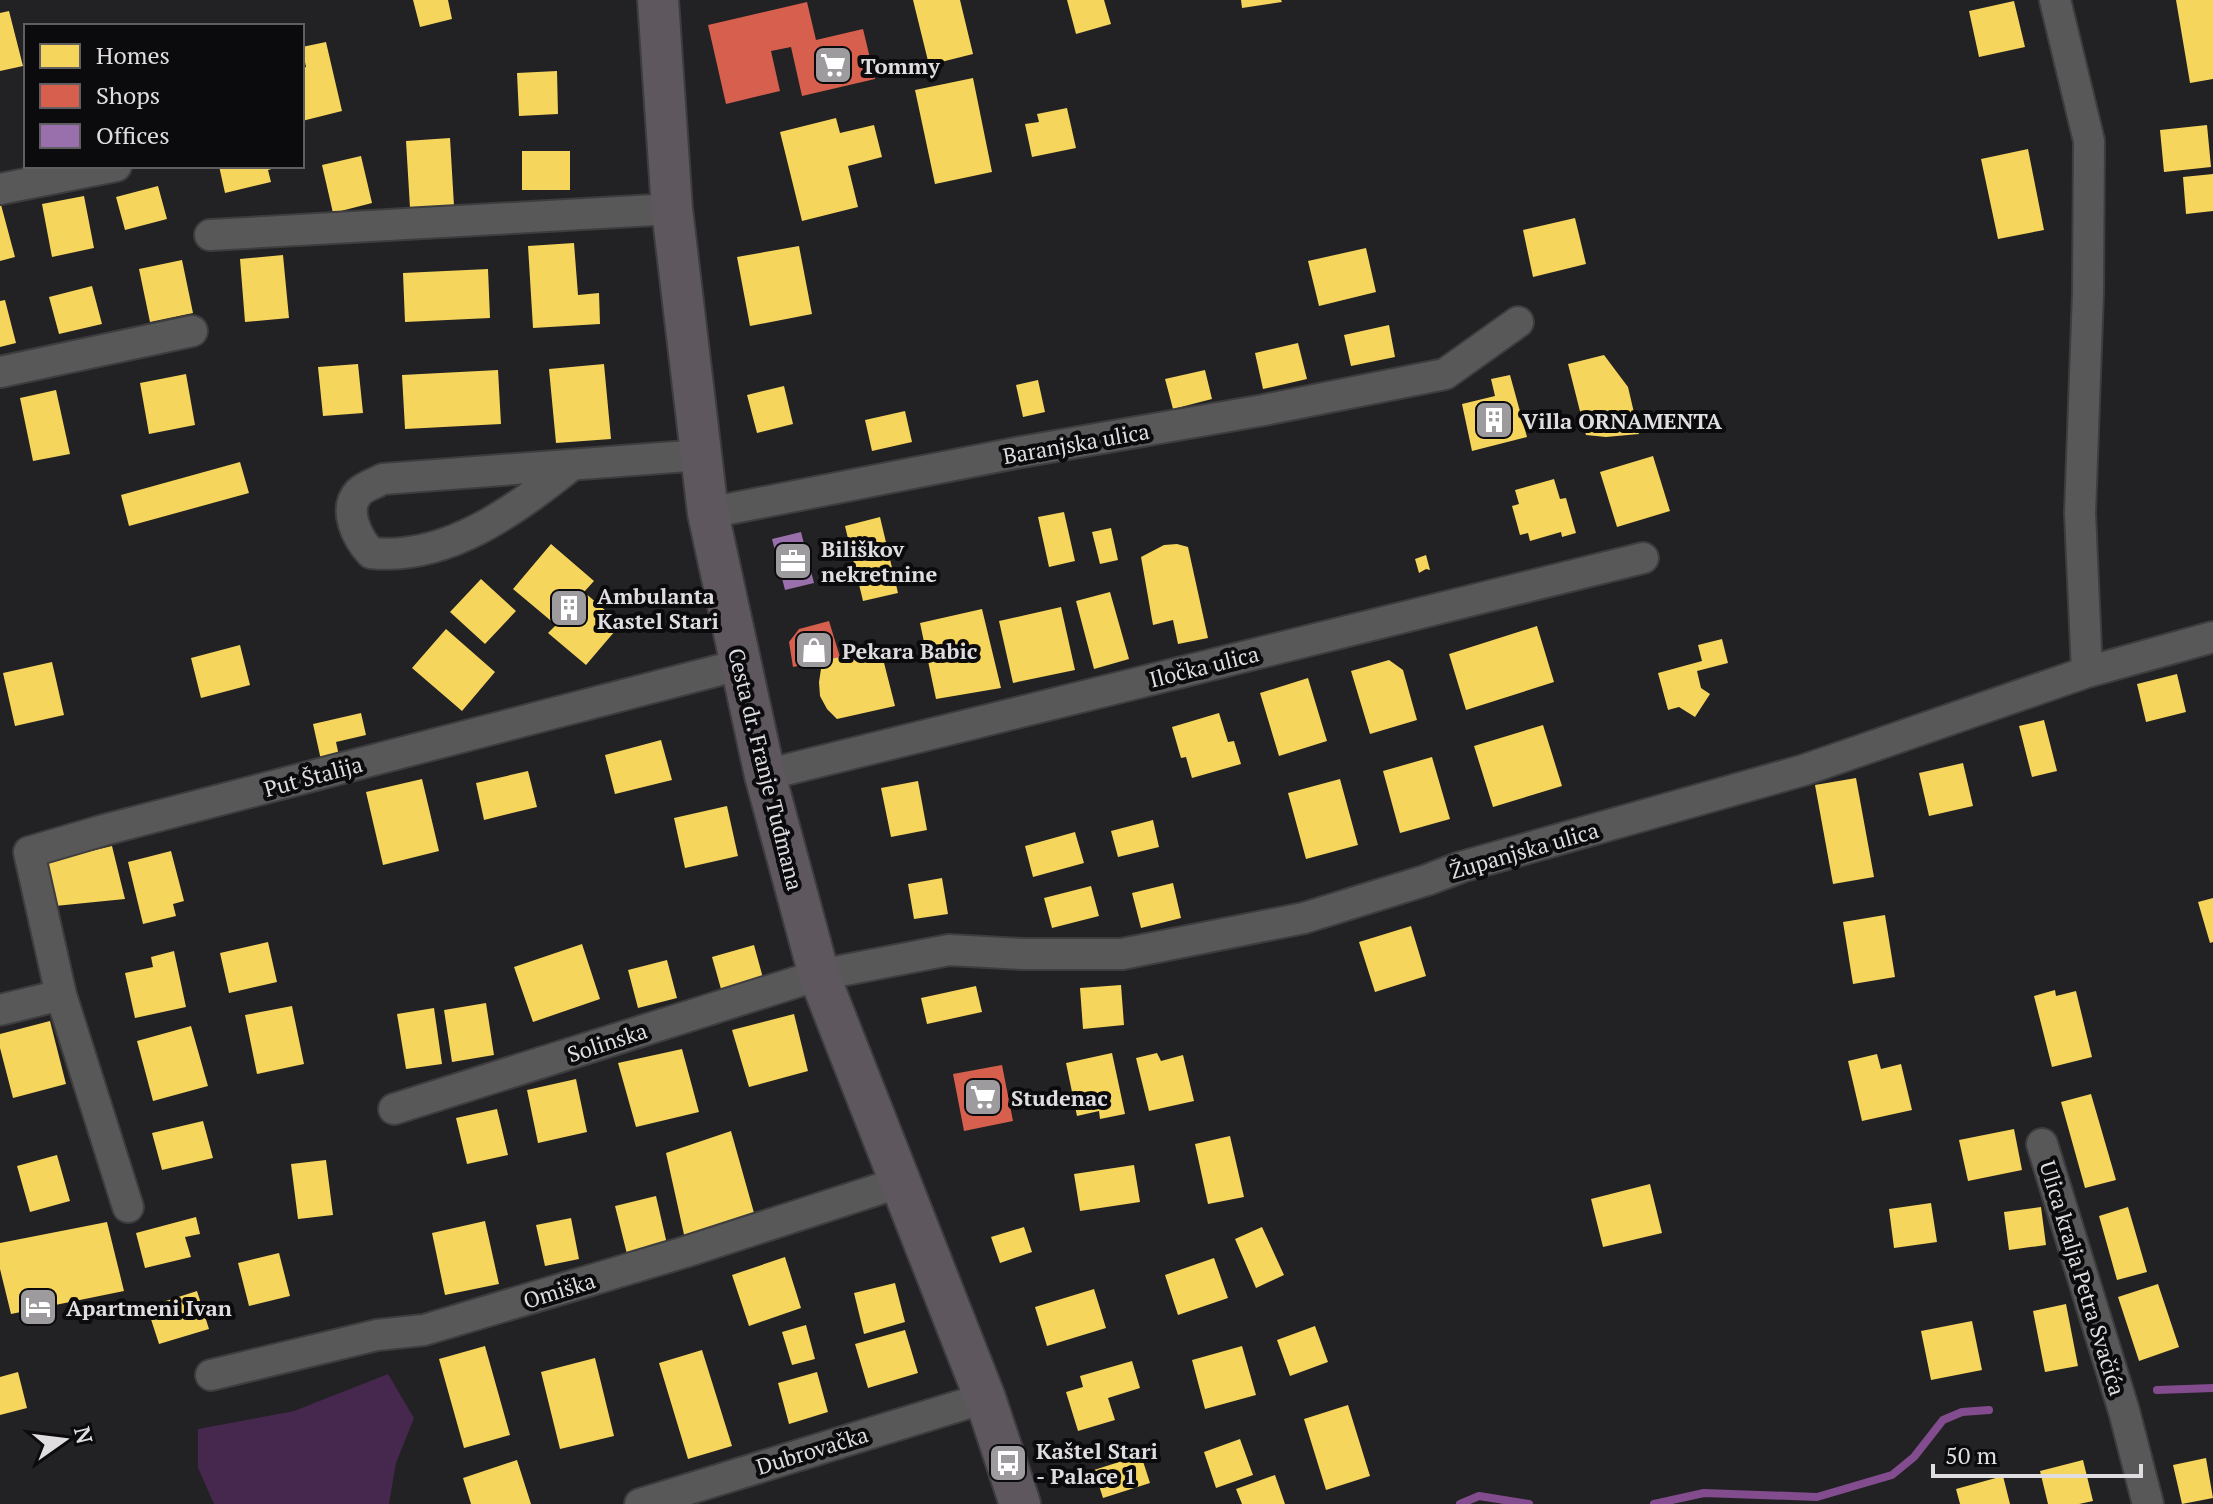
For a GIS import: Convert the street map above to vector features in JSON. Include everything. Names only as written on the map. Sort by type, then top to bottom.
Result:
[{"type":"main road","name":"Cesta dr. Franje Tuđmana","points":[[658,0],[672,209],[708,513],[765,775],[819,975],[985,1398],[1020,1504]]},
{"type":"street","points":[[2055,0],[2089,141],[2088,293],[2080,513],[2087,672]]},
{"type":"street","points":[[0,189],[106,168]]},
{"type":"street","points":[[210,235],[672,209]]},
{"type":"street","name":"Baranjska ulica","points":[[708,513],[1445,374],[1518,322]]},
{"type":"street","points":[[0,372],[192,331]]},
{"type":"street","points":[[572,465],[507,513],[451,542],[395,556],[371,553],[358,539],[352,516],[353,503],[358,493],[383,479],[701,455]]},
{"type":"street","name":"Iločka ulica","points":[[765,775],[1643,558]]},
{"type":"street","name":"Županjska ulica","points":[[819,975],[949,950],[1122,954],[1304,918],[1461,867],[1804,770],[2087,672],[2211,647]]},
{"type":"street","name":"Put Štalija","points":[[128,1207],[61,995],[29,852],[739,665]]},
{"type":"street","name":"Solinska","points":[[394,1109],[819,975]]},
{"type":"street","points":[[0,1010],[61,995]]},
{"type":"street","name":"Ulica kralja Petra Svačića","points":[[2042,1144],[2124,1411],[2148,1504]]},
{"type":"street","name":"Omiška","points":[[211,1375],[377,1335],[424,1330],[685,1252],[901,1182]]},
{"type":"street","name":"Dubrovačka","points":[[640,1504],[985,1398]]},
{"type":"shaded area","points":[[388,1374],[414,1418],[396,1463],[389,1504],[214,1504],[198,1468],[198,1429],[294,1411]]},
{"type":"building: Homes","points":[[413,0],[448,0],[452,19],[420,27]]},
{"type":"building: Homes","points":[[913,0],[960,0],[973,54],[929,65]]},
{"type":"building: Homes","points":[[1067,0],[1104,0],[1111,24],[1076,34]]},
{"type":"building: Homes","points":[[1241,0],[1281,0],[1282,2],[1242,8]]},
{"type":"building: Homes","points":[[2176,0],[2213,0],[2213,79],[2190,83]]},
{"type":"building: Homes","points":[[2014,1],[2025,47],[1979,57],[1969,11]]},
{"type":"building: Homes","points":[[9,11],[23,66],[0,71],[0,13]]},
{"type":"building: Homes","points":[[326,42],[342,111],[304,120],[304,47]]},
{"type":"building: Homes","points":[[557,71],[558,114],[519,116],[517,73]]},
{"type":"building: Homes","points":[[973,78],[992,172],[935,184],[915,90]]},
{"type":"building: Homes","points":[[1067,108],[1076,148],[1032,157],[1025,124],[1039,122],[1037,114]]},
{"type":"building: Homes","points":[[836,118],[840,133],[874,125],[882,157],[848,166],[858,207],[802,221],[780,132]]},
{"type":"building: Homes","points":[[2207,125],[2211,167],[2164,172],[2160,130]]},
{"type":"building: Homes","points":[[450,138],[454,206],[410,208],[406,141]]},
{"type":"building: Homes","points":[[2028,149],[2044,230],[1998,239],[1981,159]]},
{"type":"building: Homes","points":[[522,151],[570,151],[570,190],[522,190]]},
{"type":"building: Homes","points":[[361,156],[372,203],[333,213],[322,165]]},
{"type":"building: Homes","points":[[219,168],[275,168],[268,170],[271,182],[225,193]]},
{"type":"building: Homes","points":[[2213,174],[2213,211],[2186,214],[2183,177]]},
{"type":"building: Homes","points":[[158,186],[167,219],[125,230],[116,197]]},
{"type":"building: Homes","points":[[84,196],[94,248],[52,257],[42,204]]},
{"type":"building: Homes","points":[[0,201],[15,257],[0,261]]},
{"type":"building: Homes","points":[[1575,218],[1586,264],[1533,277],[1523,230]]},
{"type":"building: Homes","points":[[574,243],[578,295],[599,293],[600,324],[533,328],[528,246]]},
{"type":"building: Homes","points":[[799,246],[812,314],[750,326],[737,257]]},
{"type":"building: Homes","points":[[1366,248],[1376,292],[1319,306],[1308,261]]},
{"type":"building: Homes","points":[[283,255],[289,318],[245,322],[240,259]]},
{"type":"building: Homes","points":[[182,260],[193,313],[150,322],[139,269]]},
{"type":"building: Homes","points":[[488,269],[490,318],[405,322],[403,273]]},
{"type":"building: Homes","points":[[92,286],[102,324],[59,334],[49,297]]},
{"type":"building: Homes","points":[[5,300],[16,343],[0,347],[0,301]]},
{"type":"building: Homes","points":[[1389,325],[1395,357],[1351,366],[1344,335]]},
{"type":"building: Homes","points":[[1298,343],[1307,379],[1263,389],[1255,353]]},
{"type":"building: Homes","points":[[1604,355],[1628,387],[1639,434],[1586,435],[1568,364]]},
{"type":"building: Homes","points":[[358,364],[363,413],[323,416],[318,367]]},
{"type":"building: Homes","points":[[604,364],[611,439],[556,443],[549,369]]},
{"type":"building: Homes","points":[[498,370],[501,424],[405,429],[402,375]]},
{"type":"building: Homes","points":[[1205,370],[1212,399],[1173,409],[1165,379]]},
{"type":"building: Homes","points":[[186,374],[195,425],[149,434],[140,383]]},
{"type":"building: Homes","name":"Villa ORNAMENTA","points":[[1510,375],[1527,437],[1472,451],[1462,404],[1495,396],[1491,379]]},
{"type":"building: Homes","points":[[1038,380],[1045,412],[1023,417],[1016,385]]},
{"type":"building: Homes","points":[[784,386],[793,424],[757,433],[747,395]]},
{"type":"building: Homes","points":[[56,390],[70,454],[33,461],[20,398]]},
{"type":"building: Homes","points":[[905,411],[912,442],[872,451],[865,420]]},
{"type":"building: Homes","points":[[1653,456],[1670,511],[1617,527],[1600,472]]},
{"type":"building: Homes","points":[[240,462],[249,493],[129,526],[121,495]]},
{"type":"building: Homes","points":[[1554,479],[1560,499],[1566,498],[1576,533],[1562,537],[1561,532],[1530,541],[1528,533],[1520,535],[1512,506],[1519,504],[1515,490]]},
{"type":"building: Homes","points":[[1064,512],[1075,561],[1049,567],[1038,517]]},
{"type":"building: Homes","points":[[880,517],[898,593],[863,601],[845,526]]},
{"type":"building: Homes","points":[[1111,528],[1118,560],[1100,564],[1092,532]]},
{"type":"building: Homes","name":"Ambulanta Kastel Stari","points":[[551,544],[594,581],[584,592],[621,624],[586,665],[548,633],[556,625],[513,589]]},
{"type":"building: Homes","points":[[1164,545],[1188,547],[1208,638],[1178,644],[1173,620],[1153,625],[1141,557]]},
{"type":"building: Homes","points":[[1426,555],[1430,570],[1419,573],[1415,559]]},
{"type":"building: Homes","points":[[481,579],[516,611],[485,644],[450,612]]},
{"type":"building: Homes","points":[[1110,592],[1129,659],[1094,669],[1076,601]]},
{"type":"building: Homes","points":[[1061,607],[1075,670],[1013,683],[999,621]]},
{"type":"building: Homes","points":[[982,609],[1001,688],[936,699],[920,623]]},
{"type":"building: Homes","points":[[1537,626],[1554,682],[1466,710],[1449,654]]},
{"type":"building: Homes","points":[[446,629],[495,672],[462,711],[412,668]]},
{"type":"building: Homes","points":[[1722,639],[1728,663],[1697,671],[1701,688],[1710,694],[1695,717],[1679,707],[1668,710],[1658,673],[1702,661],[1698,645]]},
{"type":"building: Homes","points":[[240,645],[250,685],[201,698],[191,658]]},
{"type":"building: Homes","points":[[880,647],[895,706],[837,719],[820,696],[821,669],[829,659]]},
{"type":"building: Homes","points":[[1389,660],[1403,670],[1417,720],[1370,734],[1351,671]]},
{"type":"building: Homes","points":[[52,662],[64,715],[15,726],[3,673]]},
{"type":"building: Homes","points":[[2177,674],[2186,712],[2146,722],[2137,684]]},
{"type":"building: Homes","points":[[1308,678],[1327,741],[1279,756],[1260,693]]},
{"type":"building: Homes","points":[[361,713],[366,735],[336,742],[339,756],[321,760],[313,724]]},
{"type":"building: Homes","points":[[1219,713],[1228,742],[1234,741],[1241,764],[1192,778],[1186,757],[1181,758],[1172,727]]},
{"type":"building: Homes","points":[[2044,720],[2057,771],[2032,777],[2019,726]]},
{"type":"building: Homes","points":[[1543,725],[1562,786],[1493,807],[1474,746]]},
{"type":"building: Homes","points":[[661,740],[672,780],[615,794],[605,755]]},
{"type":"building: Homes","points":[[1432,757],[1450,819],[1400,833],[1383,771]]},
{"type":"building: Homes","points":[[1963,763],[1973,806],[1929,816],[1919,773]]},
{"type":"building: Homes","points":[[528,771],[537,807],[484,820],[476,783]]},
{"type":"building: Homes","points":[[1856,778],[1874,877],[1833,884],[1815,785]]},
{"type":"building: Homes","points":[[422,779],[439,851],[383,865],[366,792]]},
{"type":"building: Homes","points":[[1340,779],[1358,845],[1306,859],[1288,793]]},
{"type":"building: Homes","points":[[918,781],[927,830],[891,837],[881,788]]},
{"type":"building: Homes","points":[[727,806],[738,856],[685,868],[674,818]]},
{"type":"building: Homes","points":[[1153,820],[1159,847],[1118,857],[1111,831]]},
{"type":"building: Homes","points":[[1075,832],[1084,863],[1033,877],[1025,846]]},
{"type":"building: Homes","points":[[112,846],[125,899],[55,906],[45,862]]},
{"type":"building: Homes","points":[[171,851],[184,901],[173,904],[176,916],[143,924],[128,862]]},
{"type":"building: Homes","points":[[942,878],[948,914],[914,919],[908,884]]},
{"type":"building: Homes","points":[[1173,883],[1181,918],[1141,928],[1132,893]]},
{"type":"building: Homes","points":[[1091,886],[1099,916],[1052,928],[1044,898]]},
{"type":"building: Homes","points":[[2213,898],[2213,942],[2210,943],[2198,902]]},
{"type":"building: Homes","points":[[1885,915],[1895,977],[1853,984],[1843,922]]},
{"type":"building: Homes","points":[[1411,926],[1426,976],[1375,992],[1359,942]]},
{"type":"building: Homes","points":[[268,942],[277,982],[229,993],[220,953]]},
{"type":"building: Homes","points":[[582,944],[600,999],[533,1022],[514,967]]},
{"type":"building: Homes","points":[[754,945],[763,978],[721,989],[712,957]]},
{"type":"building: Homes","points":[[174,951],[186,1007],[135,1018],[125,973],[153,967],[151,957]]},
{"type":"building: Homes","points":[[667,960],[677,998],[638,1008],[628,970]]},
{"type":"building: Homes","points":[[1121,985],[1124,1025],[1083,1029],[1080,988]]},
{"type":"building: Homes","points":[[976,986],[982,1012],[927,1024],[921,998]]},
{"type":"building: Homes","points":[[2055,990],[2056,996],[2076,991],[2092,1057],[2052,1067],[2034,996]]},
{"type":"building: Homes","points":[[486,1003],[494,1055],[452,1062],[444,1010]]},
{"type":"building: Homes","points":[[292,1006],[304,1064],[257,1074],[245,1015]]},
{"type":"building: Homes","points":[[434,1008],[442,1064],[406,1069],[397,1014]]},
{"type":"building: Homes","points":[[794,1014],[808,1071],[749,1087],[732,1030]]},
{"type":"building: Homes","points":[[50,1021],[66,1084],[13,1098],[0,1048],[0,1034]]},
{"type":"building: Homes","points":[[191,1026],[208,1086],[153,1101],[137,1041]]},
{"type":"building: Homes","points":[[682,1049],[699,1112],[636,1127],[618,1063]]},
{"type":"building: Homes","points":[[1112,1053],[1125,1114],[1100,1119],[1099,1111],[1077,1116],[1066,1063]]},
{"type":"building: Homes","points":[[1157,1053],[1161,1061],[1183,1055],[1194,1101],[1149,1111],[1136,1058]]},
{"type":"building: Homes","points":[[1877,1054],[1881,1069],[1901,1064],[1912,1110],[1862,1121],[1848,1061]]},
{"type":"building: Homes","points":[[576,1079],[587,1132],[538,1143],[527,1090]]},
{"type":"building: Homes","points":[[2091,1094],[2116,1180],[2085,1188],[2061,1102]]},
{"type":"building: Homes","points":[[497,1109],[508,1155],[467,1164],[456,1118]]},
{"type":"building: Homes","points":[[203,1121],[213,1158],[162,1170],[152,1133]]},
{"type":"building: Homes","points":[[2014,1129],[2022,1170],[1968,1181],[1959,1140]]},
{"type":"building: Homes","points":[[731,1131],[756,1220],[685,1239],[666,1153]]},
{"type":"building: Homes","points":[[1230,1136],[1244,1197],[1208,1204],[1195,1144]]},
{"type":"building: Homes","points":[[57,1155],[70,1201],[30,1212],[17,1166]]},
{"type":"building: Homes","points":[[326,1160],[333,1215],[298,1219],[291,1164]]},
{"type":"building: Homes","points":[[1134,1165],[1140,1202],[1080,1211],[1074,1174]]},
{"type":"building: Homes","points":[[1650,1184],[1662,1233],[1603,1247],[1591,1199]]},
{"type":"building: Homes","points":[[656,1196],[667,1244],[627,1254],[615,1206]]},
{"type":"building: Homes","points":[[1931,1203],[1937,1242],[1894,1248],[1889,1209]]},
{"type":"building: Homes","points":[[2041,1207],[2046,1245],[2009,1250],[2004,1212]]},
{"type":"building: Homes","points":[[2128,1207],[2147,1272],[2117,1280],[2099,1216]]},
{"type":"building: Homes","points":[[196,1217],[200,1234],[185,1237],[191,1257],[145,1268],[136,1233]]},
{"type":"building: Homes","points":[[571,1218],[579,1259],[545,1266],[536,1225]]},
{"type":"building: Homes","points":[[485,1221],[499,1284],[445,1295],[432,1233]]},
{"type":"building: Homes","points":[[107,1222],[124,1291],[11,1314],[0,1269],[0,1243]]},
{"type":"building: Homes","points":[[1024,1227],[1032,1252],[1000,1263],[991,1237]]},
{"type":"building: Homes","points":[[1262,1227],[1284,1275],[1256,1288],[1235,1239]]},
{"type":"building: Homes","points":[[279,1253],[290,1296],[249,1306],[238,1263]]},
{"type":"building: Homes","points":[[785,1257],[801,1308],[749,1326],[732,1275]]},
{"type":"building: Homes","points":[[1214,1258],[1228,1298],[1178,1315],[1165,1275]]},
{"type":"building: Homes","points":[[895,1283],[905,1322],[864,1334],[854,1293]]},
{"type":"building: Homes","points":[[2158,1284],[2179,1347],[2139,1361],[2118,1297]]},
{"type":"building: Homes","points":[[1094,1289],[1106,1328],[1047,1346],[1035,1307]]},
{"type":"building: Homes","points":[[197,1291],[209,1329],[159,1344],[147,1307]]},
{"type":"building: Homes","points":[[2066,1304],[2078,1366],[2045,1372],[2033,1311]]},
{"type":"building: Homes","points":[[1972,1321],[1982,1370],[1931,1380],[1921,1331]]},
{"type":"building: Homes","points":[[806,1325],[815,1359],[792,1365],[782,1332]]},
{"type":"building: Homes","points":[[1315,1326],[1328,1362],[1290,1376],[1277,1340]]},
{"type":"building: Homes","points":[[905,1330],[918,1373],[868,1388],[855,1344]]},
{"type":"building: Homes","points":[[485,1346],[510,1435],[464,1448],[439,1359]]},
{"type":"building: Homes","points":[[1242,1346],[1256,1395],[1205,1409],[1192,1360]]},
{"type":"building: Homes","points":[[702,1350],[732,1446],[688,1459],[659,1363]]},
{"type":"building: Homes","points":[[595,1358],[614,1436],[560,1449],[541,1372]]},
{"type":"building: Homes","points":[[1132,1361],[1140,1388],[1108,1398],[1115,1420],[1078,1431],[1066,1392],[1083,1387],[1080,1376]]},
{"type":"building: Homes","points":[[18,1372],[27,1408],[0,1415],[0,1377]]},
{"type":"building: Homes","points":[[817,1372],[828,1412],[789,1424],[778,1383]]},
{"type":"building: Homes","points":[[1348,1405],[1370,1476],[1326,1490],[1304,1419]]},
{"type":"building: Homes","points":[[1240,1439],[1253,1475],[1216,1488],[1204,1452]]},
{"type":"building: Homes","points":[[1141,1455],[1150,1483],[1103,1498],[1094,1470]]},
{"type":"building: Homes","points":[[2206,1458],[2213,1498],[2182,1504],[2173,1465]]},
{"type":"building: Homes","points":[[517,1460],[531,1504],[471,1504],[463,1478]]},
{"type":"building: Homes","points":[[2083,1460],[2093,1501],[2048,1504],[2040,1471]]},
{"type":"building: Homes","points":[[1275,1475],[1285,1504],[1242,1504],[1236,1489]]},
{"type":"building: Homes","points":[[2003,1476],[2010,1504],[1960,1504],[1956,1489]]},
{"type":"building: Shops","name":"Tommy","points":[[807,2],[816,40],[863,29],[875,79],[802,96],[791,47],[771,51],[780,91],[726,104],[708,25]]},
{"type":"building: Shops","name":"Pekara Babic","points":[[829,621],[840,657],[793,667],[789,642],[799,629]]},
{"type":"building: Shops","name":"Studenac","points":[[1002,1065],[1013,1121],[964,1131],[953,1074]]},
{"type":"building: Offices","name":"Biliškov nekretnine","points":[[801,532],[814,583],[785,590],[772,539]]},
{"type":"waterway","points":[[2157,1390],[2213,1388]]},
{"type":"waterway","points":[[1654,1504],[1704,1493],[1817,1497],[1892,1475],[1914,1457],[1943,1420],[1962,1412],[1989,1410]]},
{"type":"waterway","points":[[1460,1504],[1479,1496],[1529,1504]]},
{"type":"place","name":"Tommy","points":[[833,65]]},
{"type":"place","name":"Villa ORNAMENTA","points":[[1494,420]]},
{"type":"place","name":"Biliškov nekretnine","points":[[793,561]]},
{"type":"place","name":"Ambulanta Kastel Stari","points":[[569,608]]},
{"type":"place","name":"Pekara Babic","points":[[814,650]]},
{"type":"place","name":"Studenac","points":[[983,1097]]},
{"type":"place","name":"Apartmeni Ivan","points":[[38,1307]]},
{"type":"place","name":"Kaštel Stari - Palace 1","points":[[1008,1463]]}]
